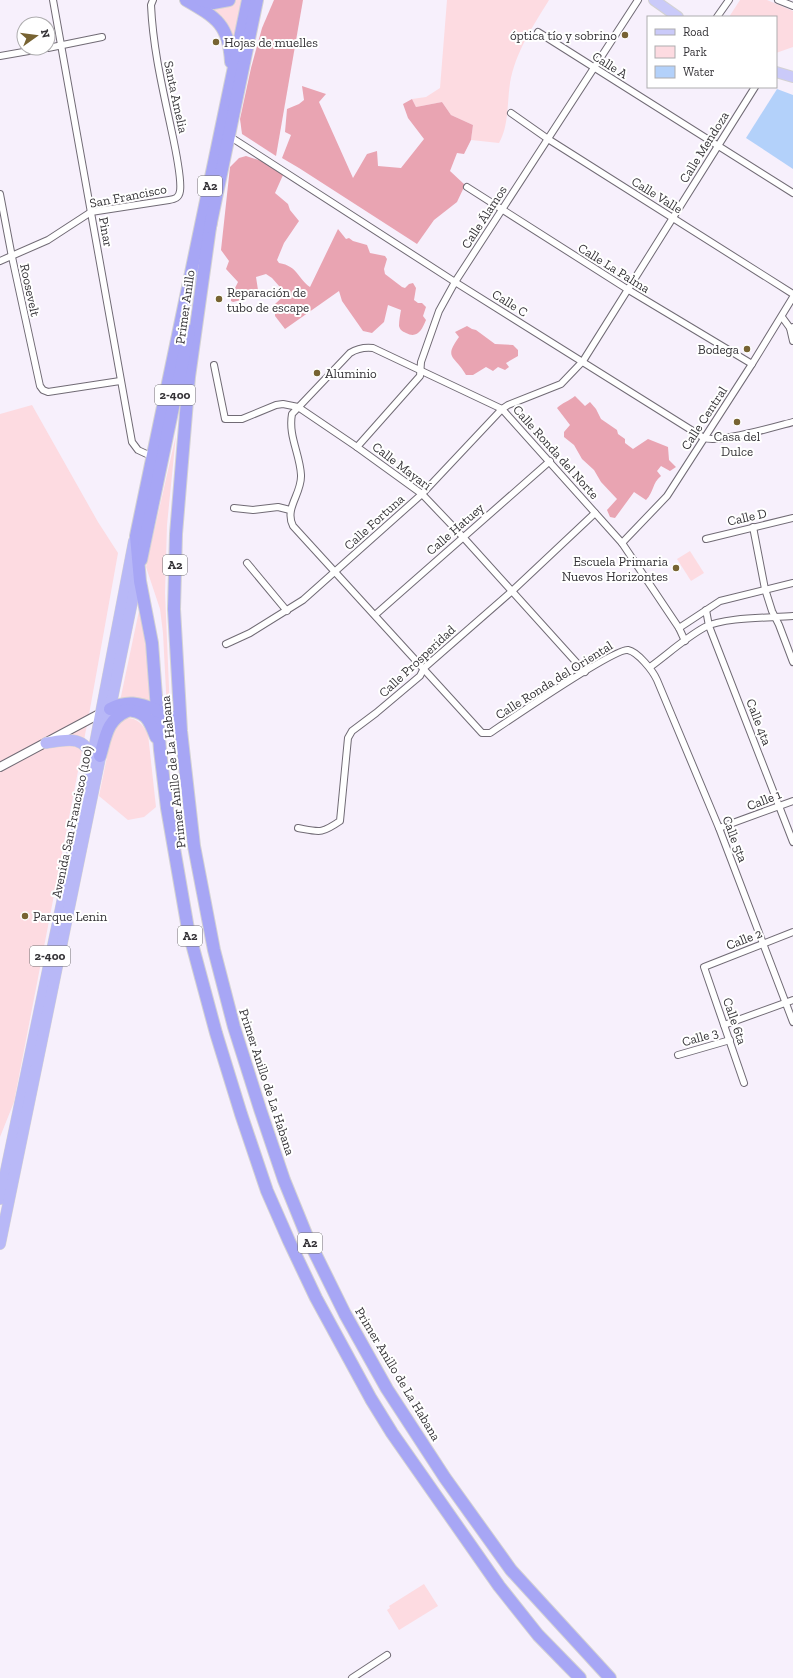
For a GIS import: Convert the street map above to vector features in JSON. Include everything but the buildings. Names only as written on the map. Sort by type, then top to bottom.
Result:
[{"type":"highway","points":[[186,0],[220,22],[226,32],[231,53],[232,76]]},
{"type":"highway","points":[[201,0],[213,3],[229,0]]},
{"type":"highway","name":"A2","points":[[160,750],[152,643],[139,571],[136,536],[248,0]]},
{"type":"highway","name":"A2","points":[[211,220],[257,0]]},
{"type":"highway","points":[[251,26],[263,0]]},
{"type":"highway","name":"Primer Anillo","points":[[187,399],[211,220]]},
{"type":"highway","name":"2-400","points":[[139,571],[211,220]]},
{"type":"highway","name":"Primer Anillo de La Habana","points":[[187,399],[177,517],[175,573],[176,648],[181,731],[194,846],[214,950],[234,1027],[260,1109],[284,1180],[308,1239],[345,1314],[387,1389],[445,1478],[512,1570],[610,1678]]},
{"type":"highway","name":"Avenida San Francisco (100)","points":[[0,1244],[105,711],[136,536]]},
{"type":"highway","name":"Avenida San Francisco (100)","points":[[105,711],[139,571]]},
{"type":"highway","points":[[105,711],[120,704],[131,703],[147,706],[170,715],[176,720],[181,731]]},
{"type":"highway","points":[[105,711],[138,711],[150,722],[160,750]]},
{"type":"highway","points":[[46,742],[67,740],[78,741],[90,750],[96,757],[109,726],[117,715],[127,711]]},
{"type":"highway","name":"Primer Anillo de La Habana","points":[[160,750],[176,866],[188,929],[200,977],[241,1114],[268,1190],[289,1241],[316,1298],[371,1399],[392,1433],[499,1586],[538,1635],[580,1678]]},
{"type":"highway","name":"Avenida San Francisco (100)","points":[[0,1199],[7,1161],[96,757]]},
{"type":"highway","points":[[0,1181],[7,1161]]},
{"type":"main road","points":[[654,0],[677,16]]},
{"type":"main road","points":[[777,72],[793,77]]},
{"type":"street","name":"Pinar","points":[[53,0],[132,442],[138,450],[153,457]]},
{"type":"street","name":"Santa Amelia","points":[[153,0],[151,5],[153,44],[174,143],[180,187],[180,192],[176,198]]},
{"type":"street","name":"Calle Álamos","points":[[357,447],[417,380],[421,371],[421,362],[439,311],[455,282],[638,0]]},
{"type":"street","points":[[718,16],[729,0]]},
{"type":"street","points":[[778,0],[793,6]]},
{"type":"street","name":"Calle A","points":[[538,32],[793,193]]},
{"type":"street","points":[[56,46],[102,37]]},
{"type":"street","points":[[0,56],[16,53]]},
{"type":"street","name":"Calle Mendoza","points":[[583,361],[754,88]]},
{"type":"street","name":"Calle Valle","points":[[511,113],[548,139],[793,294]]},
{"type":"street","name":"Calle C","points":[[229,136],[455,282],[704,438]]},
{"type":"street","name":"Calle La Palma","points":[[467,187],[627,289],[752,364]]},
{"type":"street","name":"Roosevelt","points":[[0,194],[40,386],[43,390],[48,392],[120,380]]},
{"type":"street","name":"San Francisco","points":[[0,261],[48,240],[91,212],[176,198]]},
{"type":"street","name":"Calle Central","points":[[622,543],[667,496],[782,317],[793,297]]},
{"type":"street","points":[[782,317],[792,327],[793,341]]},
{"type":"street","name":"Calle Ronda del Norte","points":[[298,407],[350,353],[356,349],[366,347],[373,348],[502,409],[622,543],[679,628],[685,641]]},
{"type":"street","name":"Calle Fortuna","points":[[226,644],[250,633],[303,600],[422,494],[502,409],[561,384],[583,361]]},
{"type":"street","name":"Calle Mayarí","points":[[214,365],[225,419],[242,419],[276,405],[283,404],[298,407],[357,447],[422,494],[585,672]]},
{"type":"street","points":[[298,407],[292,414],[290,426],[300,468],[301,483],[299,492],[290,510],[291,520],[294,526],[335,572],[424,668]]},
{"type":"street","points":[[704,438],[711,440],[725,438],[793,422]]},
{"type":"street","name":"Calle Hatuey","points":[[375,615],[550,461]]},
{"type":"street","points":[[234,508],[253,510],[278,507],[290,510]]},
{"type":"street","name":"Calle Prosperidad","points":[[298,828],[318,831],[327,830],[340,820],[350,734],[420,676],[424,668],[511,592],[595,513]]},
{"type":"street","name":"Calle D","points":[[706,539],[793,518]]},
{"type":"street","points":[[753,527],[765,589],[774,617],[793,662]]},
{"type":"street","points":[[247,563],[287,611]]},
{"type":"street","points":[[679,628],[726,598],[793,584]]},
{"type":"street","name":"Calle 4ta","points":[[706,610],[709,626],[793,842]]},
{"type":"street","points":[[650,667],[685,641],[709,626],[724,622],[793,616]]},
{"type":"street","name":"Calle Ronda del Oriental","points":[[424,668],[482,733],[490,733],[616,653],[624,650],[633,652],[650,667]]},
{"type":"street","name":"Calle 5ta","points":[[650,667],[657,680],[719,828],[793,1022]]},
{"type":"street","points":[[0,767],[105,711]]},
{"type":"street","name":"Calle 1","points":[[719,828],[793,801]]},
{"type":"street","name":"Calle 2","points":[[704,967],[793,932]]},
{"type":"street","name":"Calle 6ta","points":[[704,967],[744,1083]]},
{"type":"street","name":"Calle 3","points":[[724,1025],[793,1000]]},
{"type":"street","name":"Calle 3","points":[[678,1055],[730,1040]]},
{"type":"street","points":[[352,1678],[387,1655]]},
{"type":"green space","points":[[195,0],[243,0],[233,43]]},
{"type":"green space","points":[[447,0],[549,0],[525,40],[512,72],[505,129],[499,143],[471,140],[473,125],[451,115],[442,102],[416,107],[412,99],[426,97],[440,88]]},
{"type":"green space","points":[[740,0],[767,0],[793,11],[793,47],[777,53],[777,16],[730,16]]},
{"type":"green space","name":"Parque Lenin","points":[[32,405],[98,522],[118,553],[90,709],[14,1102],[0,1137],[0,414]]},
{"type":"green space","points":[[176,435],[167,525],[165,593],[170,711],[167,711],[163,633],[160,609],[146,567]]},
{"type":"green space","points":[[690,551],[704,573],[691,581],[677,559]]},
{"type":"green space","points":[[140,606],[146,636],[150,703],[120,701]]},
{"type":"green space","points":[[126,718],[137,720],[148,734],[156,807],[144,817],[128,820],[99,796],[111,737],[117,725]]},
{"type":"green space","points":[[424,1584],[438,1606],[399,1630],[387,1610],[390,1608],[389,1606]]},
{"type":"shaded area","points":[[274,0],[303,0],[276,156],[242,134],[240,119],[251,68],[262,28]]},
{"type":"shaded area","points":[[302,86],[326,94],[319,102],[353,178],[367,154],[377,151],[378,166],[401,168],[424,139],[408,118],[403,104],[412,99],[416,107],[442,102],[451,115],[473,125],[471,140],[464,154],[457,153],[450,171],[465,185],[457,202],[434,220],[417,244],[282,158],[291,135],[285,132],[287,109],[304,100]]},
{"type":"shaded area","points":[[246,156],[262,161],[283,175],[275,193],[288,204],[290,210],[299,221],[284,243],[277,260],[279,263],[294,270],[310,287],[338,229],[346,239],[349,238],[353,241],[367,245],[370,253],[385,256],[387,259],[384,269],[385,274],[402,287],[405,288],[409,284],[413,283],[416,288],[414,300],[418,303],[422,303],[426,307],[423,316],[426,320],[419,332],[410,335],[401,330],[399,326],[401,310],[388,305],[384,322],[372,333],[363,331],[342,301],[339,291],[285,329],[275,316],[275,304],[286,294],[272,278],[266,274],[256,277],[258,290],[245,299],[233,302],[231,301],[231,296],[238,282],[226,269],[229,261],[221,250],[230,167],[239,158]]},
{"type":"shaded area","points":[[467,326],[476,330],[495,344],[513,345],[518,350],[518,356],[506,363],[509,367],[505,370],[498,367],[493,371],[486,367],[473,375],[466,375],[452,357],[451,353],[454,344],[459,337],[455,332]]},
{"type":"shaded area","points":[[575,396],[585,406],[590,402],[596,409],[601,419],[617,430],[618,434],[625,439],[625,443],[633,449],[648,439],[668,447],[669,460],[676,467],[670,471],[661,466],[657,471],[661,476],[646,500],[634,492],[615,518],[610,517],[607,510],[617,499],[601,482],[594,470],[582,459],[574,445],[564,437],[564,432],[570,425],[557,408]]},
{"type":"water","points":[[777,89],[793,95],[793,169],[746,138]]},
{"type":"place","name":"óptica tío y sobrino","points":[[625,35]]},
{"type":"place","name":"Hojas de muelles","points":[[216,42]]},
{"type":"place","name":"Reparación de tubo de escape","points":[[219,299]]},
{"type":"place","name":"Bodega","points":[[747,349]]},
{"type":"place","name":"Aluminio","points":[[317,373]]},
{"type":"place","name":"Casa del Dulce","points":[[737,422]]},
{"type":"place","name":"Escuela Primaria Nuevos Horizontes","points":[[676,568]]},
{"type":"place","name":"Parque Lenin","points":[[25,916]]}]
